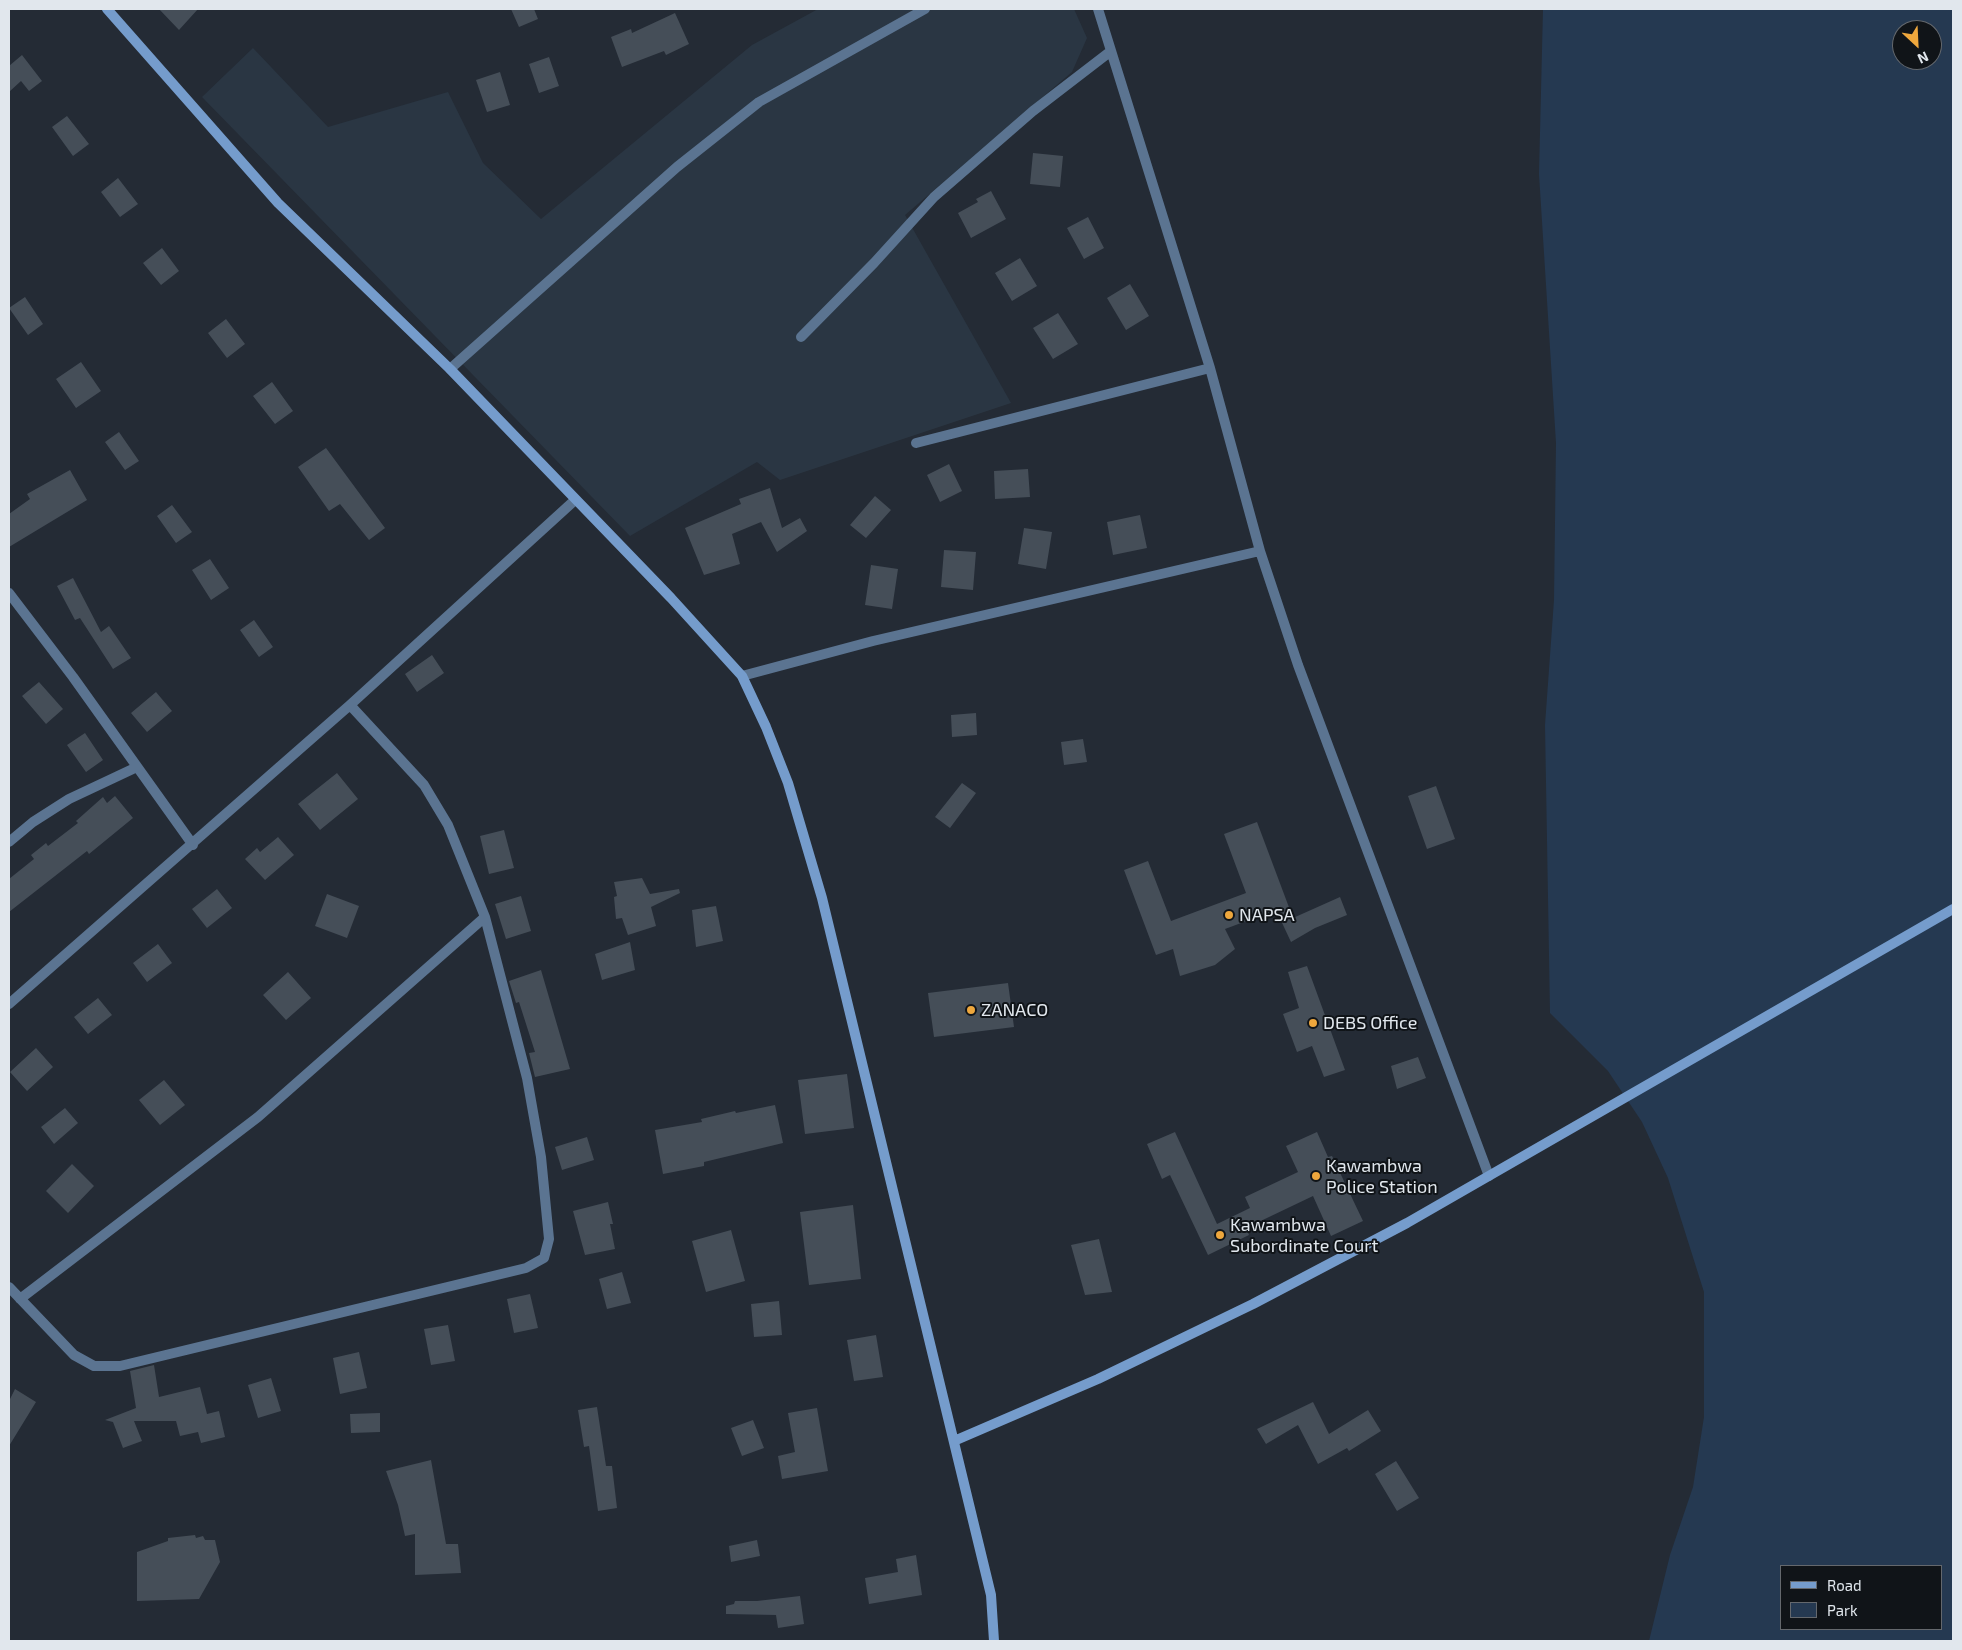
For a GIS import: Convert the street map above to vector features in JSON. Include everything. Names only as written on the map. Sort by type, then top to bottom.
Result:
[{"type":"main road","points":[[106,9],[278,203],[450,369],[574,500],[671,598],[742,676],[788,783],[822,898],[991,1595],[994,1641]]},
{"type":"main road","points":[[954,1441],[1098,1379],[1253,1304],[1490,1176],[1953,909]]},
{"type":"street","points":[[450,369],[676,167],[759,102],[925,9]]},
{"type":"street","points":[[1098,9],[1210,368],[1260,551],[1302,674],[1490,1176]]},
{"type":"street","points":[[801,337],[874,263],[934,197],[1032,110],[1111,51]]},
{"type":"street","points":[[916,442],[1210,368]]},
{"type":"street","points":[[9,1004],[193,845],[350,705],[574,500]]},
{"type":"street","points":[[742,676],[873,641],[1260,551]]},
{"type":"street","points":[[9,593],[73,677],[193,845]]},
{"type":"street","points":[[9,1287],[74,1355],[94,1366],[120,1366],[526,1268],[544,1258],[549,1239],[541,1157],[527,1078],[485,916],[448,825],[424,785],[350,705]]},
{"type":"street","points":[[9,842],[33,822],[69,799],[137,768]]},
{"type":"street","points":[[20,1299],[258,1117],[485,916]]},
{"type":"shaded area","points":[[818,9],[1074,9],[1087,38],[1072,72],[905,215],[1011,403],[780,480],[757,462],[630,536],[202,97],[253,48],[328,127],[448,92],[483,163],[541,219],[752,45]]},
{"type":"green space","points":[[1543,9],[1953,9],[1953,1641],[1649,1641],[1670,1555],[1693,1487],[1704,1417],[1704,1292],[1668,1178],[1642,1122],[1608,1071],[1550,1013],[1545,725],[1554,600],[1556,443],[1539,174]]},
{"type":"building","points":[[159,9],[198,9],[179,30]]},
{"type":"building","points":[[511,9],[534,9],[538,19],[519,27]]},
{"type":"building","points":[[675,13],[689,44],[666,55],[664,51],[622,67],[611,37],[631,29],[632,33]]},
{"type":"building","points":[[22,55],[42,81],[29,91],[21,81],[9,92],[9,66]]},
{"type":"building","points":[[549,57],[559,86],[539,93],[529,64]]},
{"type":"building","points":[[500,72],[510,105],[487,112],[476,80]]},
{"type":"building","points":[[67,116],[89,144],[73,156],[52,127]]},
{"type":"building","points":[[1033,153],[1063,156],[1060,187],[1030,184]]},
{"type":"building","points":[[118,178],[138,204],[120,217],[101,192]]},
{"type":"building","points":[[991,191],[1006,219],[971,238],[958,213],[978,202],[976,199]]},
{"type":"building","points":[[1088,217],[1104,248],[1084,259],[1067,228]]},
{"type":"building","points":[[162,248],[179,271],[161,285],[143,263]]},
{"type":"building","points":[[1020,258],[1037,286],[1012,301],[995,273]]},
{"type":"building","points":[[1130,284],[1149,316],[1126,330],[1107,298]]},
{"type":"building","points":[[25,297],[43,324],[28,335],[9,308]]},
{"type":"building","points":[[1058,313],[1078,344],[1053,359],[1033,328]]},
{"type":"building","points":[[226,319],[245,344],[227,358],[208,333]]},
{"type":"building","points":[[81,362],[101,391],[76,408],[56,379]]},
{"type":"building","points":[[272,382],[293,411],[275,424],[253,396]]},
{"type":"building","points":[[119,432],[139,461],[125,470],[105,442]]},
{"type":"building","points":[[326,448],[385,528],[369,540],[340,504],[329,511],[298,467]]},
{"type":"building","points":[[949,464],[962,491],[940,502],[927,475]]},
{"type":"building","points":[[1028,469],[1030,497],[995,499],[994,471]]},
{"type":"building","points":[[70,470],[87,500],[9,547],[9,514],[30,499],[27,494]]},
{"type":"building","points":[[770,488],[782,528],[800,518],[807,531],[777,552],[761,522],[732,534],[740,564],[704,575],[685,528],[741,504],[739,499]]},
{"type":"building","points":[[875,496],[891,510],[866,538],[850,525]]},
{"type":"building","points":[[172,505],[192,532],[176,543],[157,516]]},
{"type":"building","points":[[1140,515],[1147,548],[1113,555],[1107,522]]},
{"type":"building","points":[[1024,528],[1052,532],[1046,569],[1018,564]]},
{"type":"building","points":[[944,550],[976,552],[973,590],[941,587]]},
{"type":"building","points":[[210,559],[229,588],[211,600],[192,570]]},
{"type":"building","points":[[871,565],[898,569],[892,609],[865,605]]},
{"type":"building","points":[[73,578],[101,632],[109,626],[131,658],[113,669],[80,618],[75,620],[57,586]]},
{"type":"building","points":[[254,620],[273,647],[259,657],[240,630]]},
{"type":"building","points":[[432,655],[444,673],[417,692],[405,674]]},
{"type":"building","points":[[39,682],[63,709],[46,724],[22,696]]},
{"type":"building","points":[[156,692],[172,711],[147,732],[131,713]]},
{"type":"building","points":[[976,713],[977,735],[952,737],[951,715]]},
{"type":"building","points":[[85,733],[103,760],[86,772],[67,745]]},
{"type":"building","points":[[1083,739],[1087,762],[1064,765],[1061,742]]},
{"type":"building","points":[[337,773],[358,799],[320,830],[298,804]]},
{"type":"building","points":[[962,783],[976,793],[950,828],[935,817]]},
{"type":"building","points":[[1436,786],[1455,839],[1427,849],[1408,796]]},
{"type":"building","points":[[115,796],[133,818],[89,854],[87,851],[9,912],[9,879],[34,859],[31,855],[46,843],[48,846],[78,823],[76,821],[103,797],[107,803]]},
{"type":"building","points":[[1257,822],[1293,918],[1340,897],[1347,915],[1315,928],[1291,942],[1276,910],[1225,929],[1235,949],[1215,965],[1180,976],[1173,949],[1156,955],[1124,870],[1148,861],[1171,921],[1246,893],[1224,834]]},
{"type":"building","points":[[504,830],[514,868],[489,874],[480,836]]},
{"type":"building","points":[[278,837],[294,855],[265,880],[245,859],[257,848],[260,852]]},
{"type":"building","points":[[642,878],[650,894],[679,889],[680,893],[651,907],[656,926],[628,935],[622,918],[616,919],[614,897],[617,896],[614,882]]},
{"type":"building","points":[[217,889],[232,908],[207,928],[192,909]]},
{"type":"building","points":[[327,894],[359,906],[347,938],[315,926]]},
{"type":"building","points":[[521,896],[531,931],[506,939],[495,904]]},
{"type":"building","points":[[716,906],[723,941],[696,947],[692,910]]},
{"type":"building","points":[[630,942],[635,970],[602,980],[595,954]]},
{"type":"building","points":[[158,944],[172,963],[147,982],[133,963]]},
{"type":"building","points":[[1307,966],[1345,1070],[1324,1077],[1312,1046],[1297,1052],[1283,1014],[1299,1008],[1288,972]]},
{"type":"building","points":[[541,970],[570,1069],[535,1077],[529,1053],[535,1052],[519,1002],[516,1003],[509,981]]},
{"type":"building","points":[[288,972],[311,998],[286,1020],[263,995]]},
{"type":"building","name":"ZANACO","points":[[1008,983],[1014,1027],[934,1037],[928,993]]},
{"type":"building","points":[[98,998],[112,1015],[88,1034],[74,1017]]},
{"type":"building","points":[[36,1048],[53,1067],[27,1091],[10,1072]]},
{"type":"building","points":[[1418,1057],[1426,1078],[1397,1089],[1391,1066]]},
{"type":"building","points":[[847,1074],[854,1128],[805,1134],[798,1080]]},
{"type":"building","points":[[164,1080],[185,1105],[160,1125],[139,1100]]},
{"type":"building","points":[[775,1105],[783,1143],[704,1162],[704,1166],[663,1174],[655,1130],[702,1122],[701,1119],[735,1111],[736,1113]]},
{"type":"building","points":[[65,1108],[78,1123],[54,1144],[41,1127]]},
{"type":"building","points":[[1175,1132],[1217,1224],[1250,1208],[1245,1197],[1298,1172],[1286,1146],[1317,1132],[1328,1157],[1332,1156],[1363,1221],[1331,1236],[1313,1196],[1246,1228],[1249,1235],[1208,1255],[1170,1175],[1162,1179],[1147,1144]]},
{"type":"building","points":[[587,1137],[594,1160],[562,1170],[555,1147]]},
{"type":"building","points":[[72,1164],[94,1186],[68,1213],[46,1191]]},
{"type":"building","points":[[608,1202],[613,1224],[610,1224],[615,1249],[585,1255],[573,1211]]},
{"type":"building","points":[[853,1205],[861,1279],[809,1285],[800,1212]]},
{"type":"building","points":[[731,1230],[745,1281],[706,1292],[692,1241]]},
{"type":"building","points":[[1099,1239],[1112,1292],[1085,1295],[1071,1245]]},
{"type":"building","points":[[622,1272],[631,1303],[607,1309],[599,1279]]},
{"type":"building","points":[[530,1294],[538,1328],[514,1333],[507,1299]]},
{"type":"building","points":[[779,1301],[782,1335],[754,1337],[751,1304]]},
{"type":"building","points":[[448,1325],[455,1361],[431,1365],[424,1329]]},
{"type":"building","points":[[876,1335],[883,1377],[854,1381],[847,1340]]},
{"type":"building","points":[[359,1352],[367,1388],[340,1394],[333,1358]]},
{"type":"building","points":[[154,1365],[159,1397],[200,1387],[207,1414],[219,1411],[225,1437],[201,1443],[198,1432],[180,1436],[176,1421],[134,1421],[142,1441],[123,1448],[113,1422],[105,1420],[136,1408],[130,1371]]},
{"type":"building","points":[[271,1378],[281,1411],[258,1418],[248,1385]]},
{"type":"building","points":[[15,1389],[36,1402],[9,1446],[9,1401]]},
{"type":"building","points":[[1313,1402],[1329,1434],[1368,1410],[1381,1431],[1349,1451],[1347,1448],[1318,1464],[1298,1425],[1266,1444],[1257,1429]]},
{"type":"building","points":[[597,1407],[606,1466],[612,1466],[617,1508],[598,1511],[589,1446],[584,1447],[578,1410]]},
{"type":"building","points":[[817,1408],[828,1471],[782,1479],[778,1456],[795,1452],[788,1413]]},
{"type":"building","points":[[380,1413],[380,1432],[351,1433],[350,1414]]},
{"type":"building","points":[[753,1420],[764,1448],[742,1456],[731,1428]]},
{"type":"building","points":[[431,1460],[446,1544],[458,1544],[461,1573],[415,1575],[415,1534],[405,1536],[398,1505],[386,1471]]},
{"type":"building","points":[[1396,1461],[1419,1498],[1397,1511],[1375,1474]]},
{"type":"building","points":[[195,1535],[196,1538],[203,1536],[205,1540],[215,1540],[220,1562],[199,1599],[137,1601],[137,1552],[168,1541],[168,1538]]},
{"type":"building","points":[[757,1540],[760,1556],[731,1562],[729,1546]]},
{"type":"building","points":[[916,1555],[922,1595],[869,1604],[865,1578],[898,1572],[896,1559]]},
{"type":"building","points":[[800,1596],[804,1624],[778,1628],[776,1615],[726,1614],[726,1606],[734,1604],[735,1601],[757,1601]]},
{"type":"place","name":"NAPSA","points":[[1229,915]]},
{"type":"place","name":"ZANACO","points":[[971,1010]]},
{"type":"place","name":"DEBS Office","points":[[1313,1023]]},
{"type":"place","name":"Kawambwa Police Station","points":[[1316,1176]]},
{"type":"place","name":"Kawambwa Subordinate Court","points":[[1220,1235]]}]
